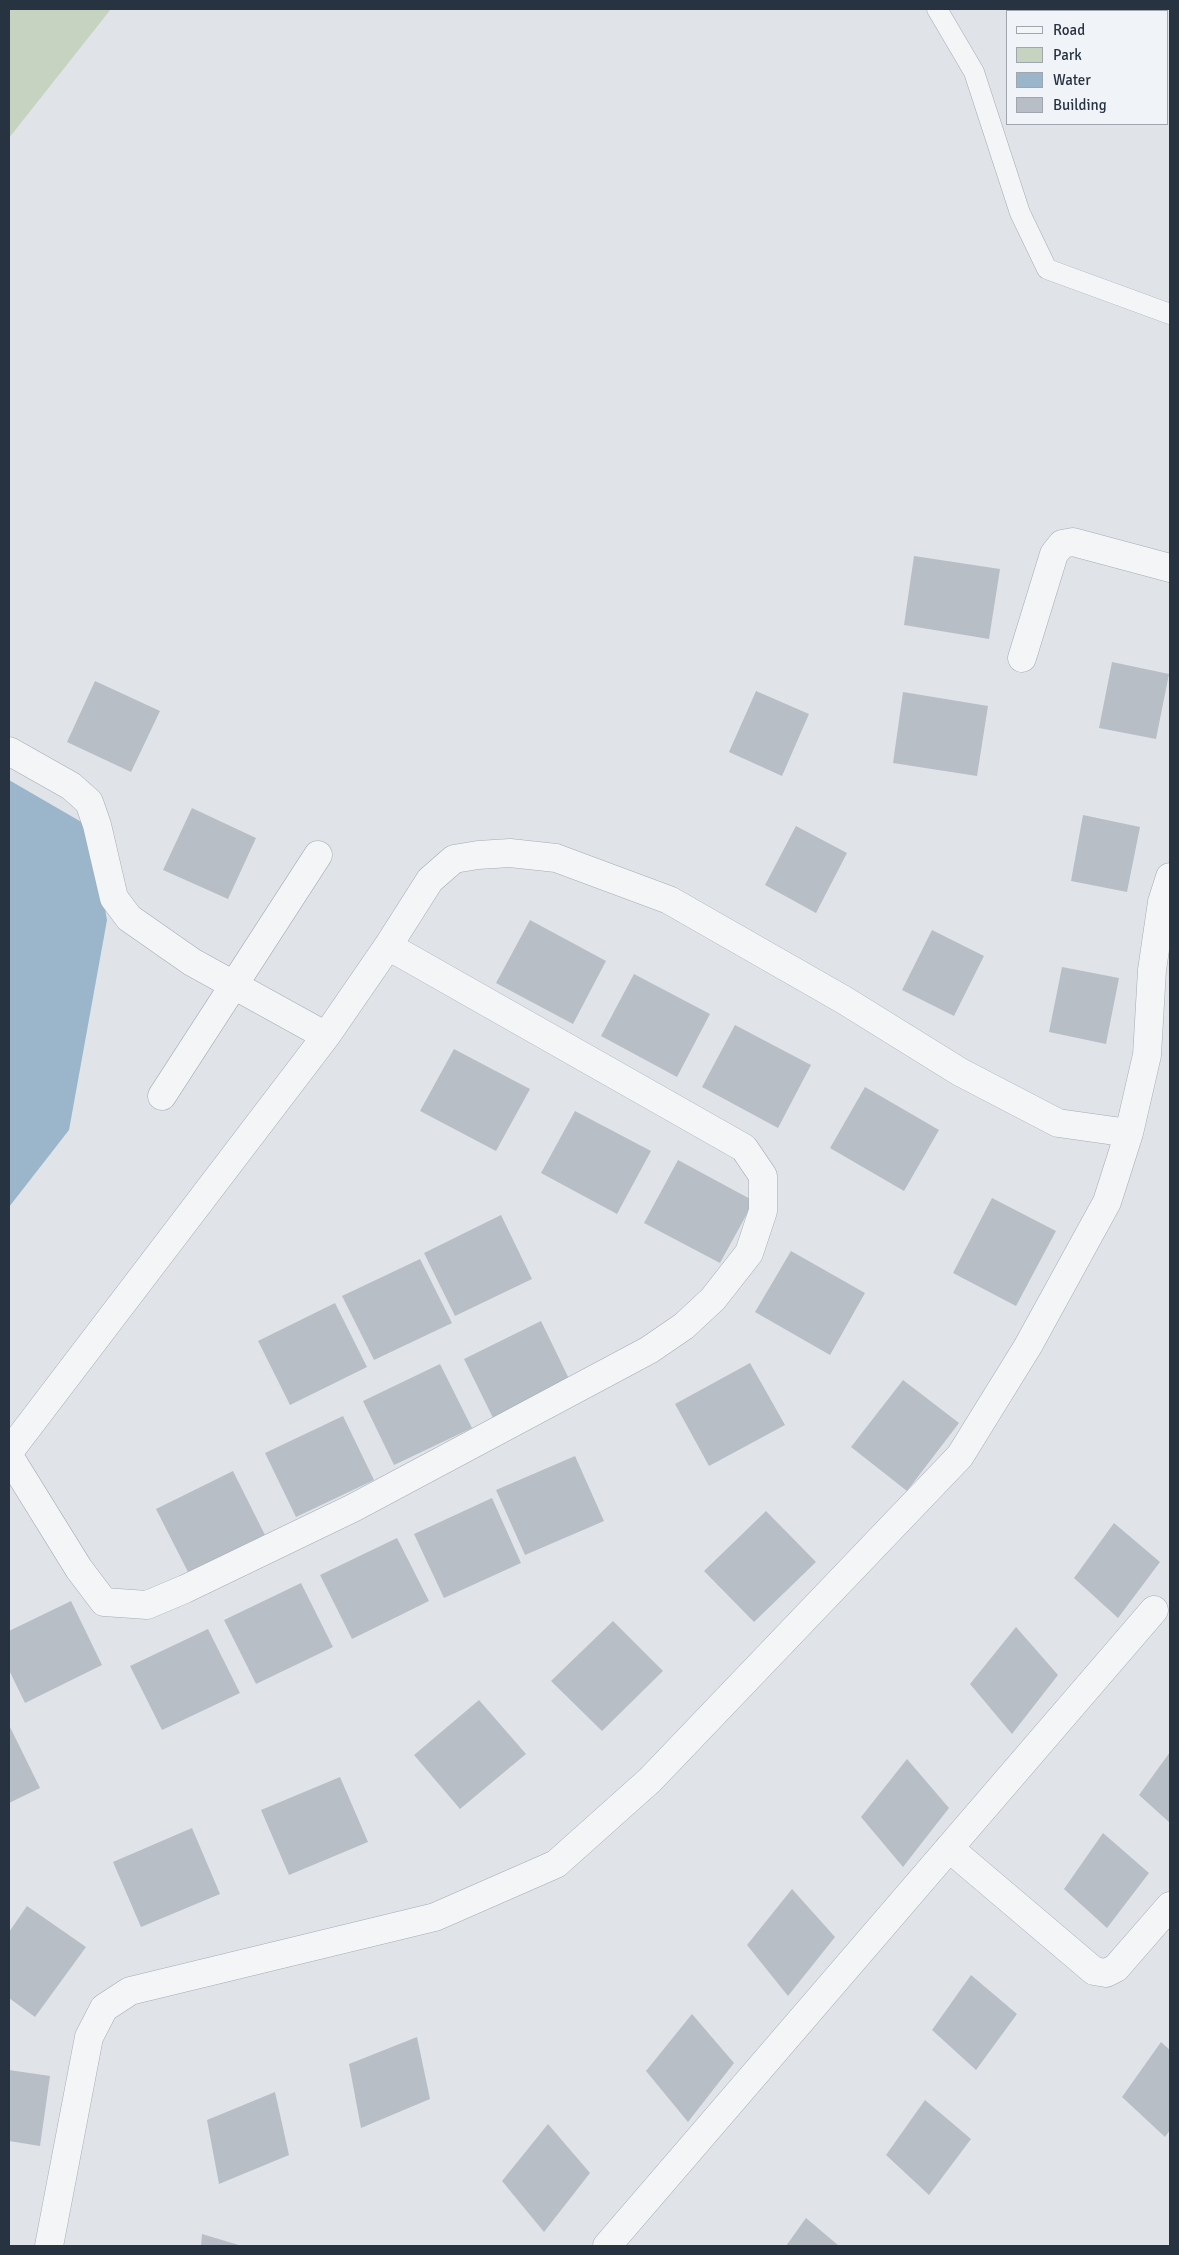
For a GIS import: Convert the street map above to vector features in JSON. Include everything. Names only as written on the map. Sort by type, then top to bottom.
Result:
[{"type":"street","points":[[1022,658],[1054,554],[1062,544],[1073,542],[1170,568]]},
{"type":"street","points":[[9,752],[71,786],[89,802],[97,825],[114,898],[130,918],[192,962],[326,1036]]},
{"type":"street","points":[[9,1452],[326,1036],[388,946],[430,880],[454,859],[478,854],[510,853],[556,858],[669,900],[844,1000],[960,1072],[1058,1123],[1129,1133]]},
{"type":"street","points":[[162,1096],[318,855]]},
{"type":"street","points":[[50,2246],[89,2037],[104,2008],[130,1991],[435,1917],[556,1864],[650,1780],[960,1456],[1028,1346],[1107,1202],[1129,1133],[1147,1055],[1152,970],[1162,902],[1170,877]]},
{"type":"street","points":[[9,1456],[79,1569],[104,1602],[147,1605],[185,1590],[354,1508],[649,1350],[684,1326],[706,1306],[749,1253],[763,1211],[763,1176],[744,1148],[388,946]]},
{"type":"street","points":[[607,2246],[1154,1610]]},
{"type":"street","points":[[949,1848],[1094,1971],[1106,1973],[1116,1968],[1170,1906]]},
{"type":"lane","points":[[937,9],[974,72],[1020,213],[1047,269],[1170,314]]},
{"type":"green space","points":[[9,9],[111,9],[9,138]]},
{"type":"water","points":[[9,780],[90,827],[107,920],[69,1130],[9,1207]]},
{"type":"building","points":[[914,556],[1000,569],[989,639],[904,625]]},
{"type":"building","points":[[1112,662],[1169,674],[1156,739],[1099,728]]},
{"type":"building","points":[[95,681],[160,711],[131,772],[67,742]]},
{"type":"building","points":[[756,691],[809,714],[782,776],[729,752]]},
{"type":"building","points":[[903,692],[988,706],[977,776],[893,763]]},
{"type":"building","points":[[192,808],[256,838],[228,899],[163,870]]},
{"type":"building","points":[[1083,815],[1140,827],[1127,892],[1071,881]]},
{"type":"building","points":[[796,826],[847,853],[816,913],[765,885]]},
{"type":"building","points":[[530,920],[606,961],[573,1024],[496,983]]},
{"type":"building","points":[[932,930],[984,956],[954,1016],[902,990]]},
{"type":"building","points":[[1062,967],[1119,978],[1106,1044],[1049,1032]]},
{"type":"building","points":[[634,974],[710,1014],[677,1077],[601,1036]]},
{"type":"building","points":[[735,1025],[811,1065],[778,1128],[702,1087]]},
{"type":"building","points":[[454,1049],[530,1089],[496,1151],[420,1111]]},
{"type":"building","points":[[865,1087],[939,1130],[904,1191],[830,1148]]},
{"type":"building","points":[[575,1111],[651,1151],[617,1214],[541,1173]]},
{"type":"building","points":[[678,1160],[754,1201],[720,1263],[644,1223]]},
{"type":"building","points":[[992,1198],[1056,1231],[1016,1306],[953,1273]]},
{"type":"building","points":[[501,1215],[532,1279],[455,1316],[424,1253]]},
{"type":"building","points":[[791,1251],[865,1293],[830,1355],[755,1312]]},
{"type":"building","points":[[420,1259],[452,1323],[374,1360],[342,1296]]},
{"type":"building","points":[[335,1303],[367,1367],[290,1405],[258,1341]]},
{"type":"building","points":[[541,1321],[572,1385],[495,1422],[464,1359]]},
{"type":"building","points":[[750,1363],[785,1425],[709,1466],[675,1404]]},
{"type":"building","points":[[440,1364],[472,1428],[394,1465],[363,1401]]},
{"type":"building","points":[[903,1380],[959,1423],[907,1491],[851,1447]]},
{"type":"building","points":[[343,1416],[374,1480],[296,1517],[265,1453]]},
{"type":"building","points":[[575,1456],[604,1521],[525,1555],[496,1490]]},
{"type":"building","points":[[233,1471],[265,1535],[188,1572],[156,1509]]},
{"type":"building","points":[[492,1498],[521,1563],[444,1598],[414,1534]]},
{"type":"building","points":[[766,1511],[816,1562],[754,1622],[704,1571]]},
{"type":"building","points":[[1114,1523],[1160,1562],[1118,1618],[1074,1578]]},
{"type":"building","points":[[397,1538],[429,1601],[352,1639],[320,1575]]},
{"type":"building","points":[[301,1583],[333,1647],[256,1684],[224,1620]]},
{"type":"building","points":[[71,1601],[102,1665],[25,1703],[9,1670],[9,1631]]},
{"type":"building","points":[[613,1621],[663,1671],[602,1731],[551,1681]]},
{"type":"building","points":[[1016,1627],[1058,1675],[1012,1734],[970,1684]]},
{"type":"building","points":[[208,1629],[240,1693],[162,1730],[130,1666]]},
{"type":"building","points":[[479,1700],[526,1754],[460,1809],[414,1755]]},
{"type":"building","points":[[9,1725],[40,1788],[9,1803]]},
{"type":"building","points":[[1170,1752],[1170,1823],[1139,1795]]},
{"type":"building","points":[[907,1759],[949,1808],[903,1867],[861,1817]]},
{"type":"building","points":[[340,1777],[368,1842],[289,1875],[261,1810]]},
{"type":"building","points":[[192,1828],[220,1894],[141,1927],[113,1862]]},
{"type":"building","points":[[1103,1833],[1149,1873],[1107,1928],[1064,1889]]},
{"type":"building","points":[[792,1889],[835,1937],[788,1996],[747,1945]]},
{"type":"building","points":[[27,1906],[86,1947],[35,2017],[9,1998],[9,1932]]},
{"type":"building","points":[[971,1975],[1017,2014],[976,2070],[932,2030]]},
{"type":"building","points":[[692,2014],[734,2063],[688,2122],[646,2071]]},
{"type":"building","points":[[417,2037],[430,2099],[361,2128],[349,2064]]},
{"type":"building","points":[[1161,2042],[1170,2050],[1170,2130],[1165,2137],[1122,2097]]},
{"type":"building","points":[[9,2070],[50,2076],[40,2146],[9,2141]]},
{"type":"building","points":[[275,2092],[289,2155],[219,2184],[207,2120]]},
{"type":"building","points":[[925,2100],[971,2139],[929,2195],[886,2155]]},
{"type":"building","points":[[548,2124],[590,2173],[544,2232],[502,2181]]},
{"type":"building","points":[[806,2218],[839,2246],[786,2246]]},
{"type":"building","points":[[202,2234],[242,2246],[201,2246]]}]
